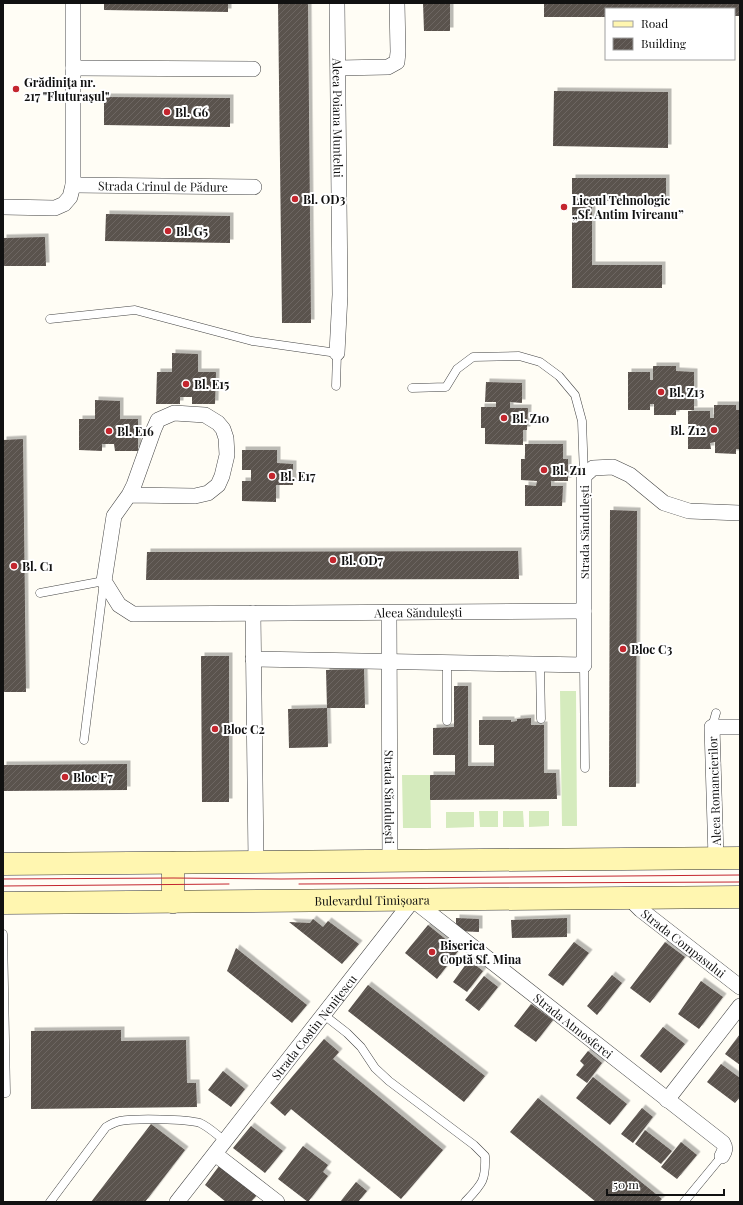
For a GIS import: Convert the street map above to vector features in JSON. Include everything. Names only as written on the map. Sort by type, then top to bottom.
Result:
[{"type":"main road","points":[[3,864],[740,858]]},
{"type":"main road","points":[[173,863],[173,902]]},
{"type":"main road","name":"Bulevardul Timișoara","points":[[3,903],[740,897]]},
{"type":"street","points":[[3,207],[55,208],[64,204],[70,197],[73,184],[73,3]]},
{"type":"street","name":"Aleea Poiana Muntelui","points":[[337,3],[340,295],[337,353]]},
{"type":"street","points":[[338,68],[388,67],[396,62],[398,52],[398,3]]},
{"type":"street","points":[[73,68],[252,69]]},
{"type":"street","name":"Strada Crinul de Pădure","points":[[73,184],[254,187]]},
{"type":"street","points":[[104,581],[114,516],[129,495],[158,420],[174,413],[204,415],[218,423],[223,428],[228,455],[218,485],[208,493],[195,496],[129,495]]},
{"type":"street","name":"Strada Săndulești","points":[[584,665],[584,476],[593,468],[613,467],[630,475],[664,503],[689,511],[740,512]]},
{"type":"street","name":"Aleea Săndulești","points":[[104,581],[119,605],[133,614],[584,611]]},
{"type":"street","points":[[252,613],[256,862]]},
{"type":"street","name":"Strada Săndulești","points":[[389,613],[390,861]]},
{"type":"street","points":[[253,659],[584,665]]},
{"type":"street","name":"Aleea Romancierilor","points":[[716,858],[712,727],[740,727]]},
{"type":"street","name":"Strada Compasului","points":[[629,898],[642,910],[740,987]]},
{"type":"street","name":"Strada Costin Nenițescu","points":[[177,1202],[413,900]]},
{"type":"street","name":"Strada Atmosferei","points":[[413,900],[723,1143],[725,1146],[725,1151],[722,1156]]},
{"type":"street","points":[[667,1100],[740,1006]]},
{"type":"street","points":[[215,1154],[277,1202]]},
{"type":"lane","points":[[50,319],[135,310],[252,341],[337,353],[336,386]]},
{"type":"lane","points":[[412,388],[446,387],[457,369],[473,357],[519,356],[540,362],[559,376],[575,395],[582,421],[584,476]]},
{"type":"lane","points":[[40,593],[104,581],[84,740]]},
{"type":"lane","points":[[447,662],[448,721]]},
{"type":"lane","points":[[540,664],[541,719]]},
{"type":"lane","points":[[584,665],[585,768]]},
{"type":"lane","points":[[712,727],[716,713]]},
{"type":"lane","points":[[3,934],[6,1093],[3,1093]]},
{"type":"lane","points":[[324,1015],[361,1047],[375,1068],[389,1081],[474,1145],[485,1156],[486,1172],[481,1185],[465,1202]]},
{"type":"lane","points":[[50,1202],[106,1127],[113,1123],[131,1120],[185,1120],[199,1123],[207,1127],[225,1141]]},
{"type":"lane","points":[[684,1202],[722,1156]]},
{"type":"green space","points":[[560,691],[576,691],[577,826],[562,826]]},
{"type":"green space","points":[[402,775],[430,775],[431,828],[403,828]]},
{"type":"green space","points":[[479,811],[498,811],[498,827],[480,827]]},
{"type":"green space","points":[[503,811],[523,811],[524,827],[503,827]]},
{"type":"green space","points":[[529,811],[549,811],[549,826],[529,827]]},
{"type":"green space","points":[[446,812],[474,812],[474,827],[446,828]]},
{"type":"building","points":[[104,3],[228,3],[228,12],[104,10]]},
{"type":"building","name":"Bl. OD3","points":[[278,3],[308,3],[311,323],[282,323]]},
{"type":"building","points":[[423,3],[450,3],[450,31],[424,31]]},
{"type":"building","points":[[544,3],[740,3],[740,16],[735,16],[735,8],[605,8],[605,17],[544,17]]},
{"type":"building","points":[[554,91],[668,92],[668,148],[553,146]]},
{"type":"building","name":"Bl. G6","points":[[104,97],[230,98],[230,127],[104,125]]},
{"type":"building","points":[[572,178],[666,178],[666,201],[592,201],[592,265],[662,265],[662,288],[572,288]]},
{"type":"building","name":"Bl. G5","points":[[106,214],[230,216],[230,243],[105,241]]},
{"type":"building","points":[[45,237],[46,266],[3,266],[3,238]]},
{"type":"building","name":"Bl. E15","points":[[172,353],[198,354],[198,372],[216,372],[215,404],[192,404],[192,397],[180,397],[180,404],[156,404],[157,372],[172,372]]},
{"type":"building","name":"Bl. Z13","points":[[653,366],[676,366],[676,371],[694,372],[694,410],[676,410],[676,415],[654,415],[654,404],[650,404],[650,410],[628,410],[628,372],[650,372],[650,380],[653,380]]},
{"type":"building","name":"Bl. Z10","points":[[486,382],[522,383],[522,403],[510,402],[510,408],[528,408],[527,430],[523,430],[523,445],[485,444],[485,428],[481,428],[481,407],[496,407],[496,402],[485,402]]},
{"type":"building","name":"Bl. E16","points":[[95,400],[120,401],[120,419],[138,419],[138,451],[115,451],[114,444],[102,444],[102,451],[79,450],[79,419],[95,419]]},
{"type":"building","name":"Bl. Z12","points":[[714,405],[736,405],[736,410],[740,410],[740,449],[736,449],[736,454],[715,453],[715,442],[710,443],[711,449],[688,449],[688,411],[710,411],[710,418],[714,418]]},
{"type":"building","name":"Bl. C1","points":[[23,439],[26,692],[3,692],[3,440]]},
{"type":"building","name":"Bl. Z11","points":[[525,444],[563,444],[563,459],[568,459],[568,481],[551,481],[551,486],[563,486],[562,506],[525,506],[525,485],[536,486],[537,481],[521,480],[521,459],[525,459]]},
{"type":"building","name":"Bl. E17","points":[[242,450],[277,450],[277,463],[293,464],[293,485],[276,485],[276,502],[242,501],[242,481],[251,481],[251,470],[242,470]]},
{"type":"building","name":"Bloc C3","points":[[610,510],[637,511],[636,787],[609,787]]},
{"type":"building","name":"Bl. OD7","points":[[518,551],[519,579],[146,580],[147,552]]},
{"type":"building","name":"Bloc C2","points":[[201,656],[229,656],[229,802],[202,802]]},
{"type":"building","points":[[364,669],[365,708],[327,708],[326,670]]},
{"type":"building","points":[[454,686],[468,686],[468,766],[494,766],[494,745],[479,745],[479,720],[511,720],[511,722],[517,721],[517,719],[531,718],[531,725],[544,725],[544,773],[556,773],[557,799],[430,800],[430,775],[455,775],[455,755],[433,755],[433,728],[454,727]]},
{"type":"building","points":[[327,708],[328,747],[289,748],[288,709]]},
{"type":"building","name":"Bloc F7","points":[[127,764],[127,790],[3,791],[3,765]]},
{"type":"building","points":[[456,918],[479,919],[479,932],[456,931]]},
{"type":"building","points":[[567,918],[567,937],[512,938],[511,920]]},
{"type":"building","points":[[313,919],[323,927],[328,921],[359,944],[342,964],[289,922],[310,923]]},
{"type":"building","name":"Biserica Coptă Sf. Mina","points":[[428,925],[459,950],[437,979],[405,953]]},
{"type":"building","points":[[574,942],[589,953],[563,986],[548,975]]},
{"type":"building","points":[[665,942],[685,957],[650,1003],[630,988]]},
{"type":"building","points":[[236,948],[307,1005],[292,1023],[227,971]]},
{"type":"building","points":[[469,960],[483,971],[467,992],[453,982]]},
{"type":"building","points":[[612,975],[622,983],[597,1015],[587,1006]]},
{"type":"building","points":[[484,976],[498,987],[479,1011],[465,1000]]},
{"type":"building","points":[[701,981],[723,997],[699,1029],[678,1014]]},
{"type":"building","points":[[368,985],[485,1076],[464,1102],[348,1011]]},
{"type":"building","points":[[531,1004],[553,1020],[536,1042],[514,1026]]},
{"type":"building","points":[[663,1027],[685,1044],[661,1073],[640,1056]]},
{"type":"building","points":[[121,1030],[121,1041],[186,1040],[187,1083],[196,1083],[197,1107],[31,1109],[31,1031]]},
{"type":"building","points":[[740,1034],[740,1065],[725,1054]]},
{"type":"building","points":[[324,1039],[339,1052],[333,1059],[443,1150],[401,1199],[291,1109],[285,1116],[270,1103]]},
{"type":"building","points":[[588,1051],[602,1063],[587,1083],[576,1075],[584,1065],[580,1061]]},
{"type":"building","points":[[721,1064],[740,1078],[740,1097],[735,1103],[707,1082]]},
{"type":"building","points":[[223,1071],[245,1089],[231,1107],[208,1090]]},
{"type":"building","points":[[593,1077],[627,1104],[610,1125],[576,1098]]},
{"type":"building","points":[[538,1098],[662,1199],[659,1202],[596,1202],[510,1132]]},
{"type":"building","points":[[642,1108],[653,1117],[633,1143],[621,1134]]},
{"type":"building","points":[[151,1124],[185,1150],[145,1202],[91,1202]]},
{"type":"building","points":[[251,1126],[283,1151],[265,1173],[233,1148]]},
{"type":"building","points":[[645,1130],[672,1151],[661,1164],[635,1144]]},
{"type":"building","points":[[681,1142],[697,1155],[677,1179],[661,1167]]},
{"type":"building","points":[[303,1146],[328,1165],[323,1172],[328,1176],[308,1202],[278,1179]]},
{"type":"building","points":[[219,1166],[257,1195],[251,1202],[226,1202],[205,1185]]},
{"type":"building","points":[[356,1182],[367,1191],[358,1202],[340,1202]]},
{"type":"tram line","points":[[3,879],[281,879],[740,875]]},
{"type":"tram line","points":[[299,884],[740,882]]},
{"type":"tram line","points":[[3,886],[229,884]]},
{"type":"place","name":"Grădinița nr. 217 \"Fluturaşul\"","points":[[16,89]]},
{"type":"place","name":"Bl. G6","points":[[167,112]]},
{"type":"place","name":"Bl. OD3","points":[[295,199]]},
{"type":"place","name":"Liceul Tehnologic „Sf. Antim Ivireanu”","points":[[564,207]]},
{"type":"place","name":"Bl. G5","points":[[168,231]]},
{"type":"place","name":"Bl. E15","points":[[186,384]]},
{"type":"place","name":"Bl. Z13","points":[[661,392]]},
{"type":"place","name":"Bl. Z10","points":[[504,418]]},
{"type":"place","name":"Bl. Z12","points":[[714,430]]},
{"type":"place","name":"Bl. E16","points":[[109,431]]},
{"type":"place","name":"Bl. Z11","points":[[544,470]]},
{"type":"place","name":"Bl. E17","points":[[272,476]]},
{"type":"place","name":"Bl. OD7","points":[[333,560]]},
{"type":"place","name":"Bl. C1","points":[[14,566]]},
{"type":"place","name":"Bloc C3","points":[[623,649]]},
{"type":"place","name":"Bloc C2","points":[[215,729]]},
{"type":"place","name":"Bloc F7","points":[[65,777]]},
{"type":"place","name":"Biserica Coptă Sf. Mina","points":[[432,952]]}]
